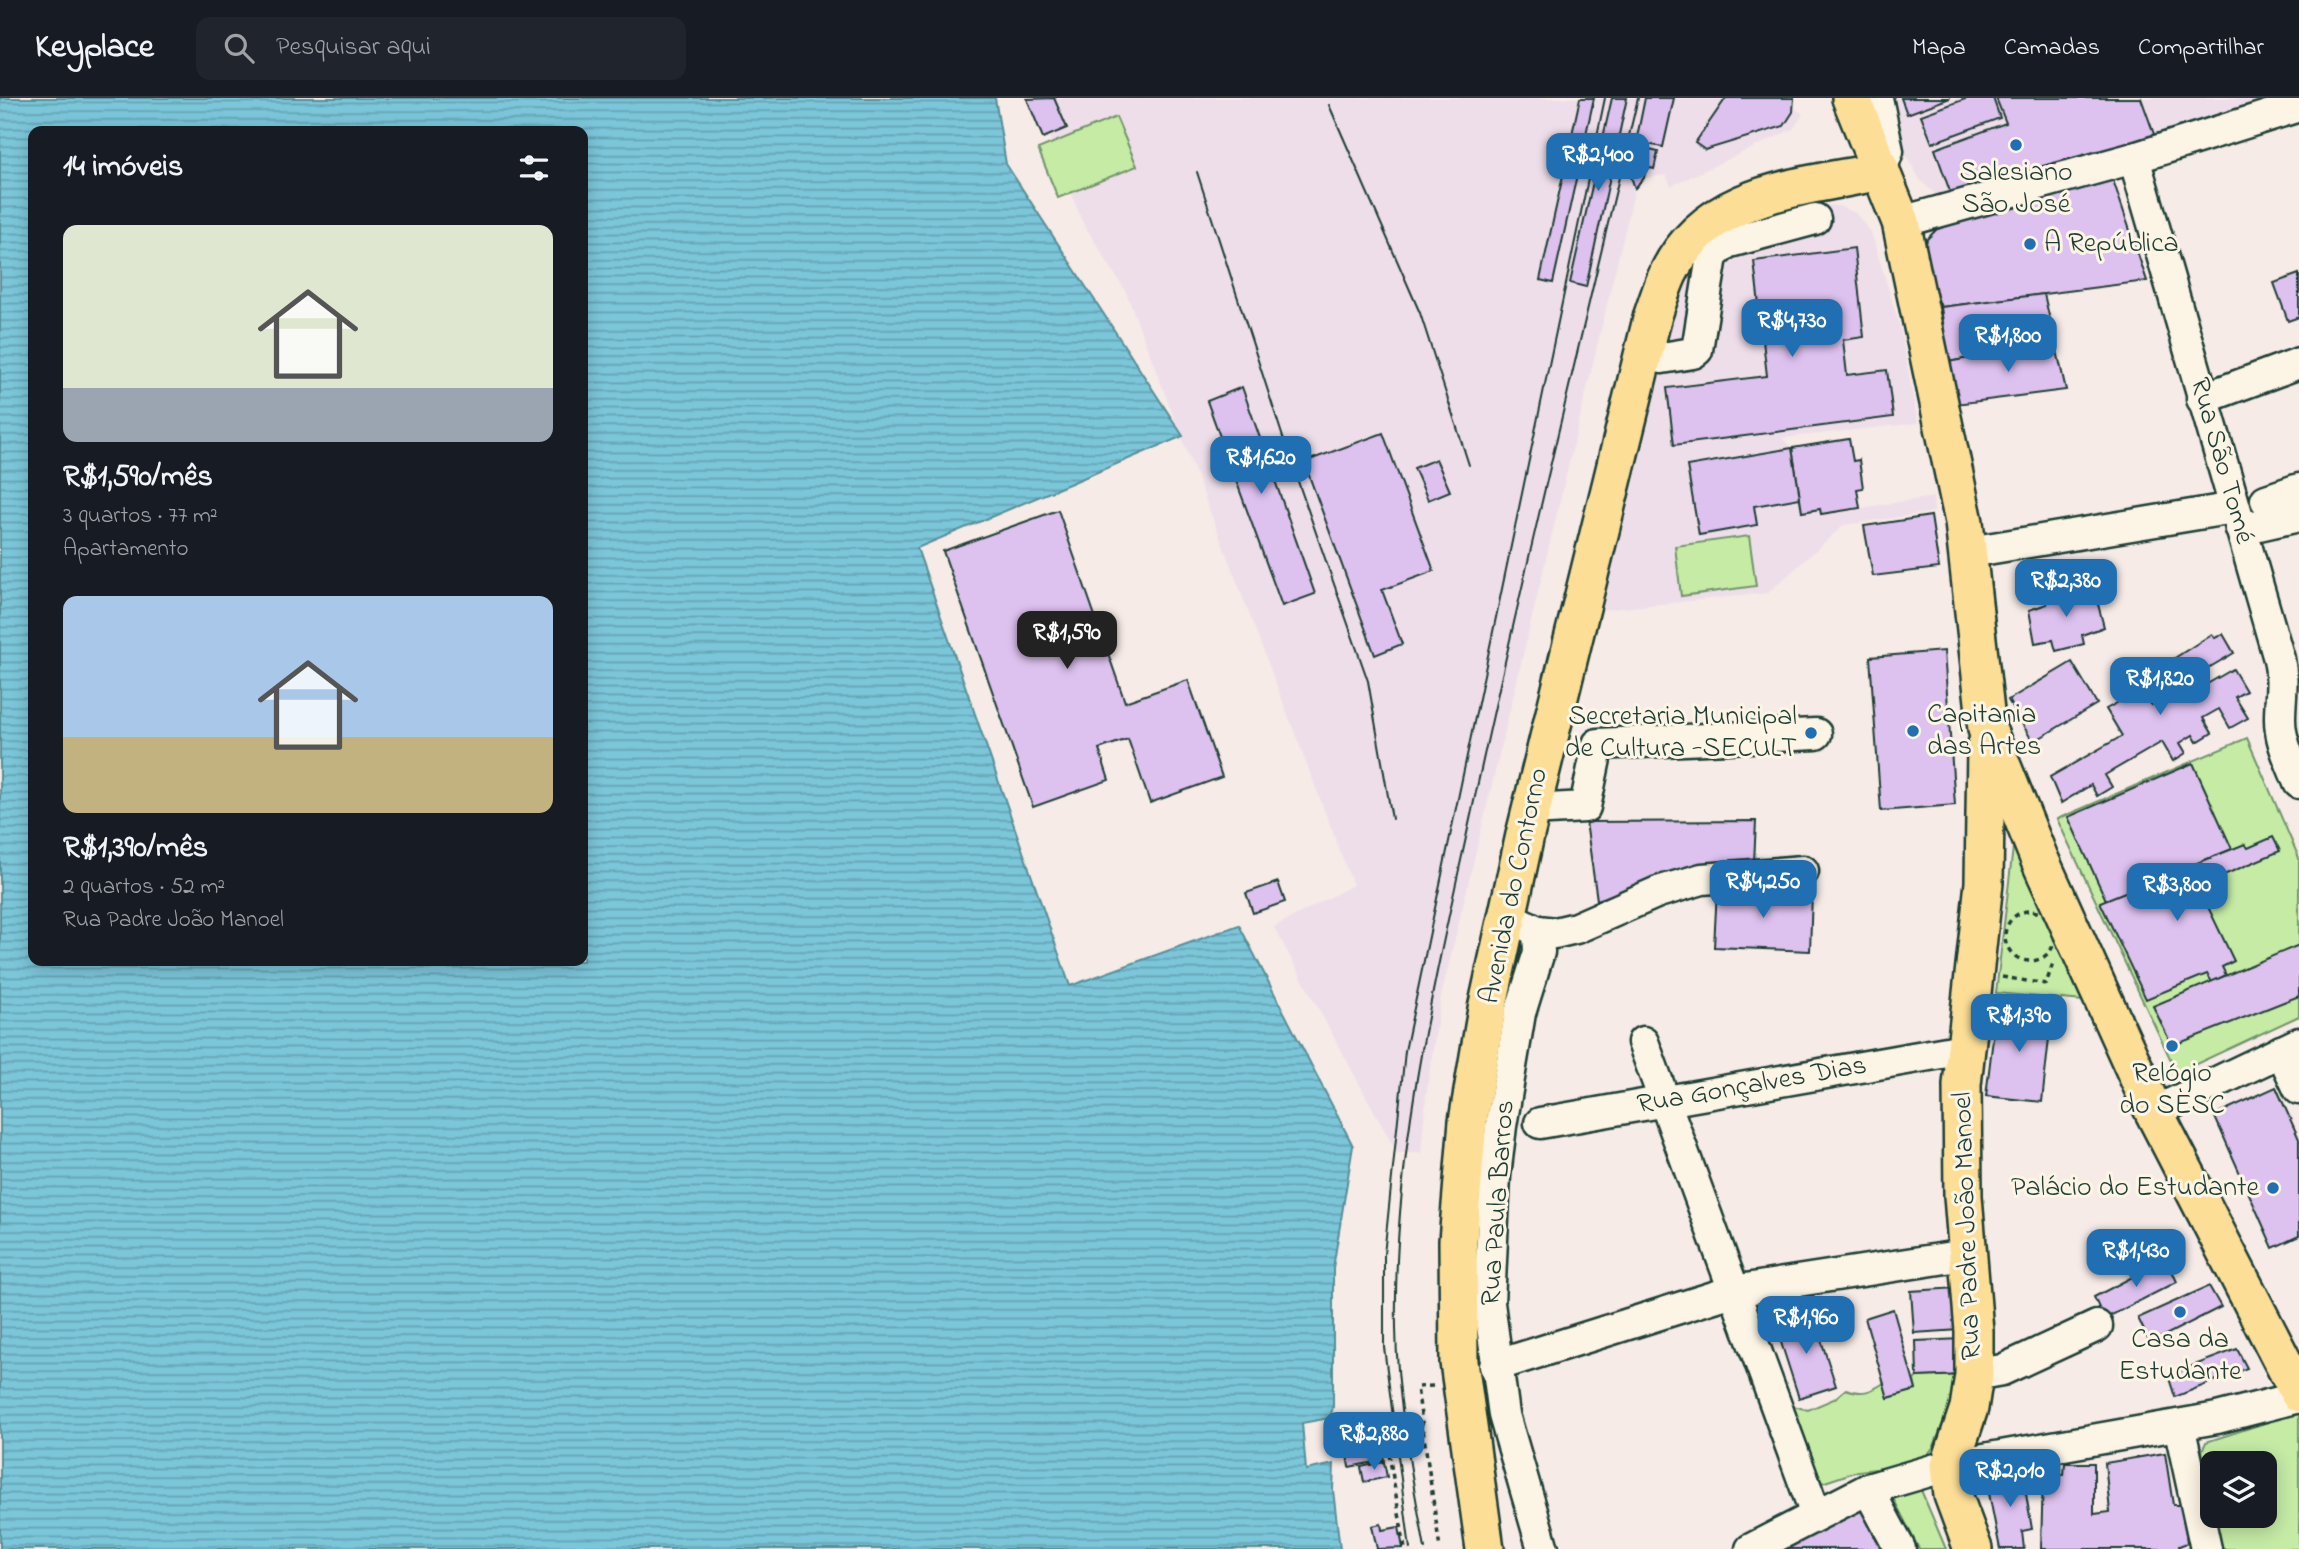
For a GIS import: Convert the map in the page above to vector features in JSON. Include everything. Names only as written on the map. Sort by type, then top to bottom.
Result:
[{"type":"main road","points":[[1857,100],[1901,222],[1969,552],[1987,729],[2039,858],[2154,1112],[2299,1395]]},
{"type":"main road","name":"Avenida do Contorno","points":[[1485,1549],[1459,1362],[1458,1241],[1468,1121],[1487,1009],[1523,927],[1531,810],[1653,314],[1668,273],[1688,244],[1730,208],[1750,199],[1881,171]]},
{"type":"main road","name":"Rua Padre João Manoel","points":[[1973,1549],[1953,1495],[1950,1465],[1969,1408],[1974,1375],[1973,1331],[1965,1255],[1961,1138],[1964,1049],[1984,883],[1987,729]]},
{"type":"street","points":[[1901,222],[2134,158],[2299,106]]},
{"type":"street","name":"Rua São Tomé","points":[[2134,158],[2238,518],[2281,630],[2284,682],[2280,719],[2284,744],[2296,769]]},
{"type":"street","points":[[1644,355],[1662,358],[1697,350],[1709,261],[1717,250],[1726,243],[1815,219]]},
{"type":"street","points":[[2202,400],[2299,363]]},
{"type":"street","points":[[2266,500],[2299,489]]},
{"type":"street","points":[[1969,552],[2238,518],[2299,516]]},
{"type":"street","points":[[1531,810],[1585,807],[1598,744],[1816,734]]},
{"type":"street","points":[[1523,927],[1555,933],[1576,928],[1658,892],[1702,879],[1803,872]]},
{"type":"street","name":"Rua Paula Barros","points":[[1523,927],[1539,952],[1520,1013],[1509,1064],[1495,1177],[1489,1303],[1495,1366],[1504,1415],[1543,1549]]},
{"type":"street","points":[[1643,1042],[1816,1515]]},
{"type":"street","points":[[2154,1112],[2290,1047],[2299,1089]]},
{"type":"street","name":"Rua Gonçalves Dias","points":[[1540,1123],[1964,1049]]},
{"type":"street","points":[[1495,1366],[1733,1291],[1965,1255]]},
{"type":"street","points":[[1974,1375],[2002,1370],[2097,1326]]},
{"type":"street","points":[[1751,1549],[1868,1489],[1950,1465],[2179,1425],[2299,1395]]},
{"type":"street","points":[[2179,1425],[2206,1549]]},
{"type":"street","points":[[1868,1489],[1900,1549]]},
{"type":"path","points":[[2003,967],[2002,979],[2046,984],[2053,968],[2055,939],[2054,931],[2046,918],[2040,913],[2024,912],[2011,920],[2006,927],[2004,956]]},
{"type":"path","points":[[2005,944],[2015,957],[2032,961],[2047,955],[2055,939]]},
{"type":"path","points":[[1433,1386],[1417,1387],[1440,1549]]},
{"type":"path","points":[[1389,1454],[1405,1549]]},
{"type":"shaded area","points":[[1034,98],[1781,98],[1803,114],[1793,129],[1671,186],[1666,175],[1644,178],[1635,188],[1441,997],[1426,1095],[1421,1153],[1397,1153],[1274,927],[1353,885],[1126,292],[1082,221]]},
{"type":"shaded area","name":"Salesiano São José","points":[[1887,98],[2289,98],[1954,203],[1935,194],[1920,180],[1905,153]]},
{"type":"shaded area","points":[[1818,204],[1839,206],[1855,213],[1871,232],[1900,327],[1918,423],[1782,438],[1792,448],[1802,512],[1820,509],[1822,514],[1933,497],[1934,512],[1844,525],[1768,593],[1601,610],[1639,454],[1654,374],[1681,269],[1747,218]]},
{"type":"green space","points":[[1116,117],[1137,166],[1058,198],[1038,149]]},
{"type":"green space","points":[[1749,536],[1756,586],[1681,596],[1675,546]]},
{"type":"green space","points":[[2247,738],[2299,858],[2299,1016],[2177,1073],[2057,819]]},
{"type":"green space","points":[[2014,839],[2095,1002],[1996,993]]},
{"type":"green space","points":[[1963,1375],[1934,1446],[1921,1464],[1858,1471],[1822,1483],[1799,1441],[1790,1405],[1808,1410],[1834,1399],[1846,1389],[1866,1392],[1884,1383],[1888,1398],[1916,1390],[1914,1380],[1917,1377]]},
{"type":"green space","points":[[2299,1412],[2299,1549],[2221,1549],[2217,1528],[2277,1528],[2277,1451],[2202,1451],[2206,1442]]},
{"type":"green space","points":[[1918,1483],[1946,1549],[1919,1549],[1891,1494]]},
{"type":"water","points":[[0,98],[995,98],[1006,164],[1183,436],[917,548],[1070,986],[1239,925],[1353,1146],[1333,1268],[1333,1407],[1330,1418],[1302,1423],[1306,1470],[1334,1464],[1333,1490],[1340,1549],[0,1549]]},
{"type":"building","points":[[1054,98],[1067,128],[1043,138],[1027,99]]},
{"type":"building","points":[[1580,98],[1594,98],[1553,283],[1540,280]]},
{"type":"building","points":[[1612,98],[1627,98],[1586,287],[1570,283]]},
{"type":"building","points":[[1645,98],[1674,98],[1663,147],[1636,142]]},
{"type":"building","points":[[1726,98],[1794,98],[1793,112],[1784,126],[1705,150],[1695,143]]},
{"type":"building","points":[[1901,98],[1950,98],[1907,114]]},
{"type":"building","points":[[1968,98],[1993,98],[2000,118],[1932,143],[1921,115]]},
{"type":"building","points":[[1996,98],[2141,98],[2155,137],[1954,203],[1935,149],[2006,123]]},
{"type":"building","points":[[1637,147],[1658,152],[1654,169],[1646,167],[1644,178],[1635,188],[1626,163],[1632,165]]},
{"type":"building","name":"A República","points":[[2112,177],[2147,281],[1941,307],[1923,260],[1927,239],[1937,229]]},
{"type":"building","points":[[1854,248],[1864,337],[1843,340],[1847,375],[1887,370],[1893,417],[1674,445],[1667,388],[1767,376],[1754,261]]},
{"type":"building","points":[[2299,274],[2299,317],[2288,321],[2274,283]]},
{"type":"building","points":[[2044,294],[2055,342],[1948,362],[1941,307]]},
{"type":"building","points":[[2055,342],[2066,390],[1956,404],[1948,362]]},
{"type":"building","points":[[1242,387],[1315,594],[1282,606],[1207,401]]},
{"type":"building","points":[[1383,433],[1434,571],[1382,590],[1402,644],[1375,655],[1304,462]]},
{"type":"building","points":[[1849,439],[1853,461],[1859,460],[1863,488],[1857,489],[1860,508],[1821,514],[1820,509],[1802,512],[1792,448]]},
{"type":"building","points":[[1792,448],[1800,498],[1754,506],[1757,525],[1699,535],[1687,466]]},
{"type":"building","points":[[1436,459],[1450,491],[1428,500],[1414,468]]},
{"type":"building","points":[[1058,510],[1125,702],[1188,680],[1222,777],[1150,803],[1128,739],[1099,749],[1109,780],[1033,807],[943,551]]},
{"type":"building","points":[[1931,516],[1939,568],[1873,576],[1864,526]]},
{"type":"building","points":[[2074,586],[2075,597],[2095,593],[2104,627],[2082,635],[2084,644],[2056,651],[2053,640],[2035,643],[2029,610],[2047,604],[2045,594]]},
{"type":"building","points":[[2212,634],[2215,638],[2223,634],[2234,653],[2181,684],[2188,695],[2233,669],[2246,691],[2235,697],[2248,718],[2230,728],[2219,709],[2203,718],[2212,733],[2197,742],[2193,735],[2180,743],[2186,753],[2173,761],[2162,742],[2105,775],[2112,787],[2097,796],[2091,785],[2061,803],[2050,777],[2122,736],[2106,709],[2142,689],[2152,706],[2139,681]]},
{"type":"building","name":"Capitania das Artes","points":[[1944,651],[1955,805],[1881,811],[1870,657]]},
{"type":"building","points":[[2072,662],[2097,704],[2033,742],[2008,700]]},
{"type":"building","points":[[2193,763],[2232,849],[2106,900],[2068,817]]},
{"type":"building","points":[[1756,821],[1754,863],[1703,867],[1597,900],[1586,822]]},
{"type":"building","points":[[2273,837],[2280,851],[2198,886],[2234,961],[2222,967],[2226,975],[2212,982],[2207,974],[2146,999],[2100,902],[2245,844],[2248,848]]},
{"type":"building","points":[[1278,882],[1285,902],[1253,913],[1246,893]]},
{"type":"building","points":[[1717,889],[1812,893],[1810,951],[1714,947]]},
{"type":"building","points":[[2299,945],[2299,996],[2172,1046],[2153,1006]]},
{"type":"building","points":[[1997,1005],[2052,1011],[2042,1102],[1986,1096]]},
{"type":"building","name":"Palácio do Estudante","points":[[2276,1087],[2299,1139],[2299,1236],[2273,1248],[2214,1115]]},
{"type":"building","points":[[2167,1259],[2177,1282],[2104,1319],[2094,1297]]},
{"type":"building","name":"Casa da Estudante","points":[[2209,1286],[2221,1307],[2150,1343],[2138,1318]]},
{"type":"building","points":[[1957,1288],[1960,1330],[1914,1333],[1911,1291]]},
{"type":"building","points":[[1893,1309],[1916,1390],[1888,1398],[1865,1318]]},
{"type":"building","points":[[1813,1315],[1836,1386],[1799,1398],[1776,1327]]},
{"type":"building","points":[[1962,1339],[1963,1375],[1917,1377],[1916,1341]]},
{"type":"building","points":[[2237,1349],[2247,1368],[2175,1397],[2168,1375]]},
{"type":"building","points":[[1381,1448],[1384,1460],[1349,1467],[1347,1455]]},
{"type":"building","points":[[2165,1453],[2173,1505],[2183,1505],[2187,1543],[2179,1546],[2179,1549],[2041,1549],[2043,1474],[2064,1475],[2065,1463],[2094,1463],[2094,1514],[2110,1512],[2105,1463]]},
{"type":"building","points":[[1384,1462],[1387,1477],[1364,1482],[1361,1467]]},
{"type":"building","points":[[2022,1471],[2032,1529],[2022,1531],[2024,1549],[2000,1549],[1986,1478]]},
{"type":"building","points":[[1859,1503],[1884,1549],[1768,1549]]},
{"type":"building","points":[[1381,1524],[1382,1530],[1399,1527],[1403,1548],[1377,1549],[1372,1526]]},
{"type":"tram line","points":[[1410,1549],[1384,1347],[1384,1255],[1405,1051],[1605,98]]},
{"type":"tram line","points":[[1425,1549],[1406,1439],[1396,1328],[1401,1198],[1418,1069],[1491,725],[1638,98]]},
{"type":"tram line","points":[[1329,105],[1420,313],[1469,465]]},
{"type":"tram line","points":[[1197,172],[1288,453],[1368,681],[1392,819]]},
{"type":"place","name":"Salesiano São José","points":[[2016,145]]},
{"type":"place","name":"A República","points":[[2030,244]]},
{"type":"place","name":"Capitania das Artes","points":[[1913,731]]},
{"type":"place","name":"Secretaria Municipal de Cultura -SECULT","points":[[1811,733]]},
{"type":"place","name":"Relógio do SESC","points":[[2172,1046]]},
{"type":"place","name":"Palácio do Estudante","points":[[2273,1188]]},
{"type":"place","name":"Casa da Estudante","points":[[2180,1312]]}]
